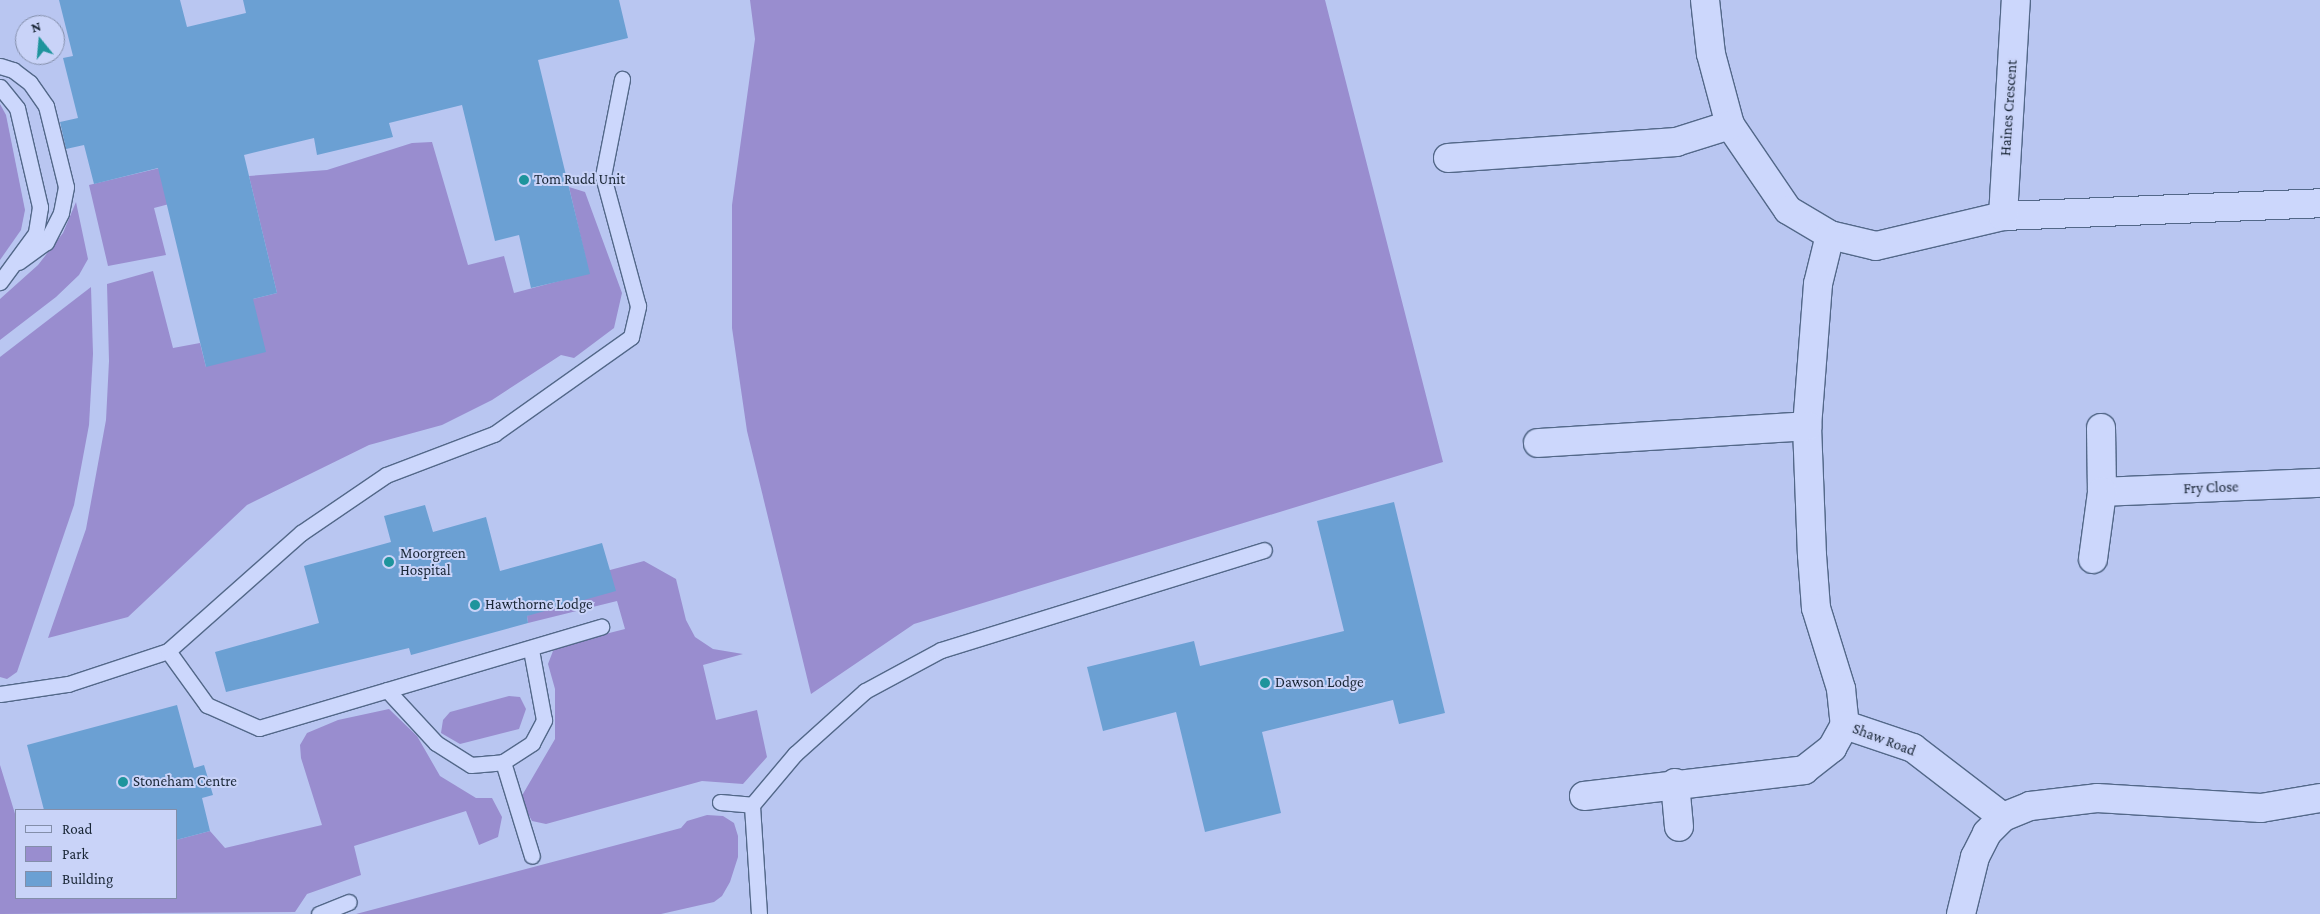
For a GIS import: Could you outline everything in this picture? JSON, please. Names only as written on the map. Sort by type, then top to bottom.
[{"type":"street","points":[[1706,0],[1711,54],[1730,125],[1788,210],[1830,236],[1876,246],[2003,216],[2287,201],[2320,203]]},
{"type":"street","name":"Haines Crescent","points":[[2003,216],[2016,0]]},
{"type":"street","points":[[1448,158],[1676,142],[1730,125]]},
{"type":"street","points":[[1830,236],[1818,284],[1808,426],[1816,608],[1841,689],[1845,725]]},
{"type":"street","points":[[1538,443],[1808,426]]},
{"type":"street","points":[[2093,559],[2102,492],[2101,428]]},
{"type":"street","name":"Fry Close","points":[[2102,492],[2320,484]]},
{"type":"street","name":"Shaw Road","points":[[1584,796],[1675,783],[1758,778],[1804,770],[1832,748],[1845,725],[1913,748],[2003,817]]},
{"type":"street","points":[[1675,783],[1679,827]]},
{"type":"street","points":[[1962,914],[1975,857],[1987,833],[2003,817],[2060,800],[2097,798],[2260,808],[2320,798]]},
{"type":"lane","points":[[0,66],[13,70],[30,83],[46,106],[66,187],[61,213],[46,242],[18,262]]},
{"type":"lane","points":[[0,694],[68,684],[168,651],[301,533],[386,475],[494,434],[631,338],[638,306],[603,176],[622,79]]},
{"type":"lane","points":[[0,88],[17,108],[40,207],[36,233],[18,262],[0,282]]},
{"type":"lane","points":[[759,914],[752,805],[795,754],[866,691],[941,650],[1264,550]]},
{"type":"lane","points":[[168,651],[207,705],[259,728],[531,650],[601,627]]},
{"type":"lane","points":[[387,690],[436,744],[471,765],[503,762],[532,743],[544,720],[531,650]]},
{"type":"lane","points":[[503,762],[532,856]]},
{"type":"lane","points":[[720,802],[752,805]]},
{"type":"lane","points":[[319,914],[349,902]]},
{"type":"green space","points":[[750,0],[1325,0],[1443,462],[914,624],[811,694],[747,431],[732,328],[732,205],[755,39]]},
{"type":"green space","points":[[0,104],[6,115],[25,210],[21,230],[0,260]]},
{"type":"green space","points":[[432,142],[468,265],[504,256],[514,293],[589,273],[569,187],[585,192],[622,293],[614,328],[574,358],[561,355],[492,400],[442,425],[369,445],[247,505],[128,617],[48,638],[86,529],[106,420],[109,361],[107,284],[153,271],[173,348],[200,343],[206,367],[253,299],[277,293],[249,176],[327,170],[412,143]]},
{"type":"green space","points":[[164,167],[173,203],[154,208],[166,255],[108,266],[89,185]]},
{"type":"green space","points":[[76,202],[88,259],[79,275],[56,297],[0,340],[0,299],[38,265],[63,233]]},
{"type":"green space","points":[[91,287],[93,354],[89,425],[74,505],[17,672],[7,679],[0,677],[0,357]]},
{"type":"green space","points":[[644,561],[676,579],[686,620],[695,637],[713,649],[743,654],[703,665],[716,720],[757,710],[767,757],[743,784],[702,781],[546,824],[532,821],[520,799],[555,739],[555,689],[548,664],[553,651],[562,645],[625,629],[617,601],[528,623],[527,616],[610,570]]},
{"type":"green space","points":[[509,696],[520,697],[526,709],[519,729],[460,744],[441,733],[443,720],[450,712]]},
{"type":"green space","points":[[389,709],[417,736],[440,776],[476,798],[492,798],[502,817],[498,837],[479,845],[466,811],[354,846],[361,875],[307,894],[295,912],[0,914],[0,765],[15,814],[15,899],[178,899],[178,839],[210,831],[225,848],[322,825],[301,758],[300,745],[307,733],[338,720]]},
{"type":"green space","points":[[707,815],[723,816],[734,823],[738,836],[738,857],[730,882],[722,896],[714,902],[661,914],[356,914],[681,828],[687,821]]},
{"type":"building","name":"Tom Rudd Unit","points":[[59,0],[180,0],[187,27],[246,13],[243,0],[619,0],[628,38],[538,60],[590,274],[531,288],[519,235],[495,241],[462,105],[389,123],[393,137],[317,155],[314,138],[244,155],[277,293],[253,299],[266,352],[206,367],[158,168],[94,184],[84,145],[66,149],[60,122],[78,118],[65,65],[65,58],[73,56],[65,24],[65,15],[63,15]]},
{"type":"building","name":"Dawson Lodge","points":[[1394,502],[1445,713],[1399,724],[1393,700],[1262,732],[1281,813],[1205,832],[1176,712],[1103,731],[1087,667],[1194,641],[1200,666],[1344,631],[1317,521]]},
{"type":"building","name":"Hawthorne Lodge","points":[[425,505],[433,532],[486,517],[500,571],[602,543],[616,591],[527,616],[528,623],[411,655],[409,648],[226,692],[215,652],[319,623],[304,566],[391,542],[384,516]]},
{"type":"building","name":"Stoneham Centre","points":[[177,705],[194,768],[204,765],[213,795],[202,798],[210,831],[178,839],[178,809],[44,809],[27,745]]},
{"type":"place","name":"Tom Rudd Unit","points":[[524,180]]},
{"type":"place","name":"Moorgreen Hospital","points":[[389,562]]},
{"type":"place","name":"Hawthorne Lodge","points":[[475,605]]},
{"type":"place","name":"Dawson Lodge","points":[[1265,683]]},
{"type":"place","name":"Stoneham Centre","points":[[123,782]]}]
